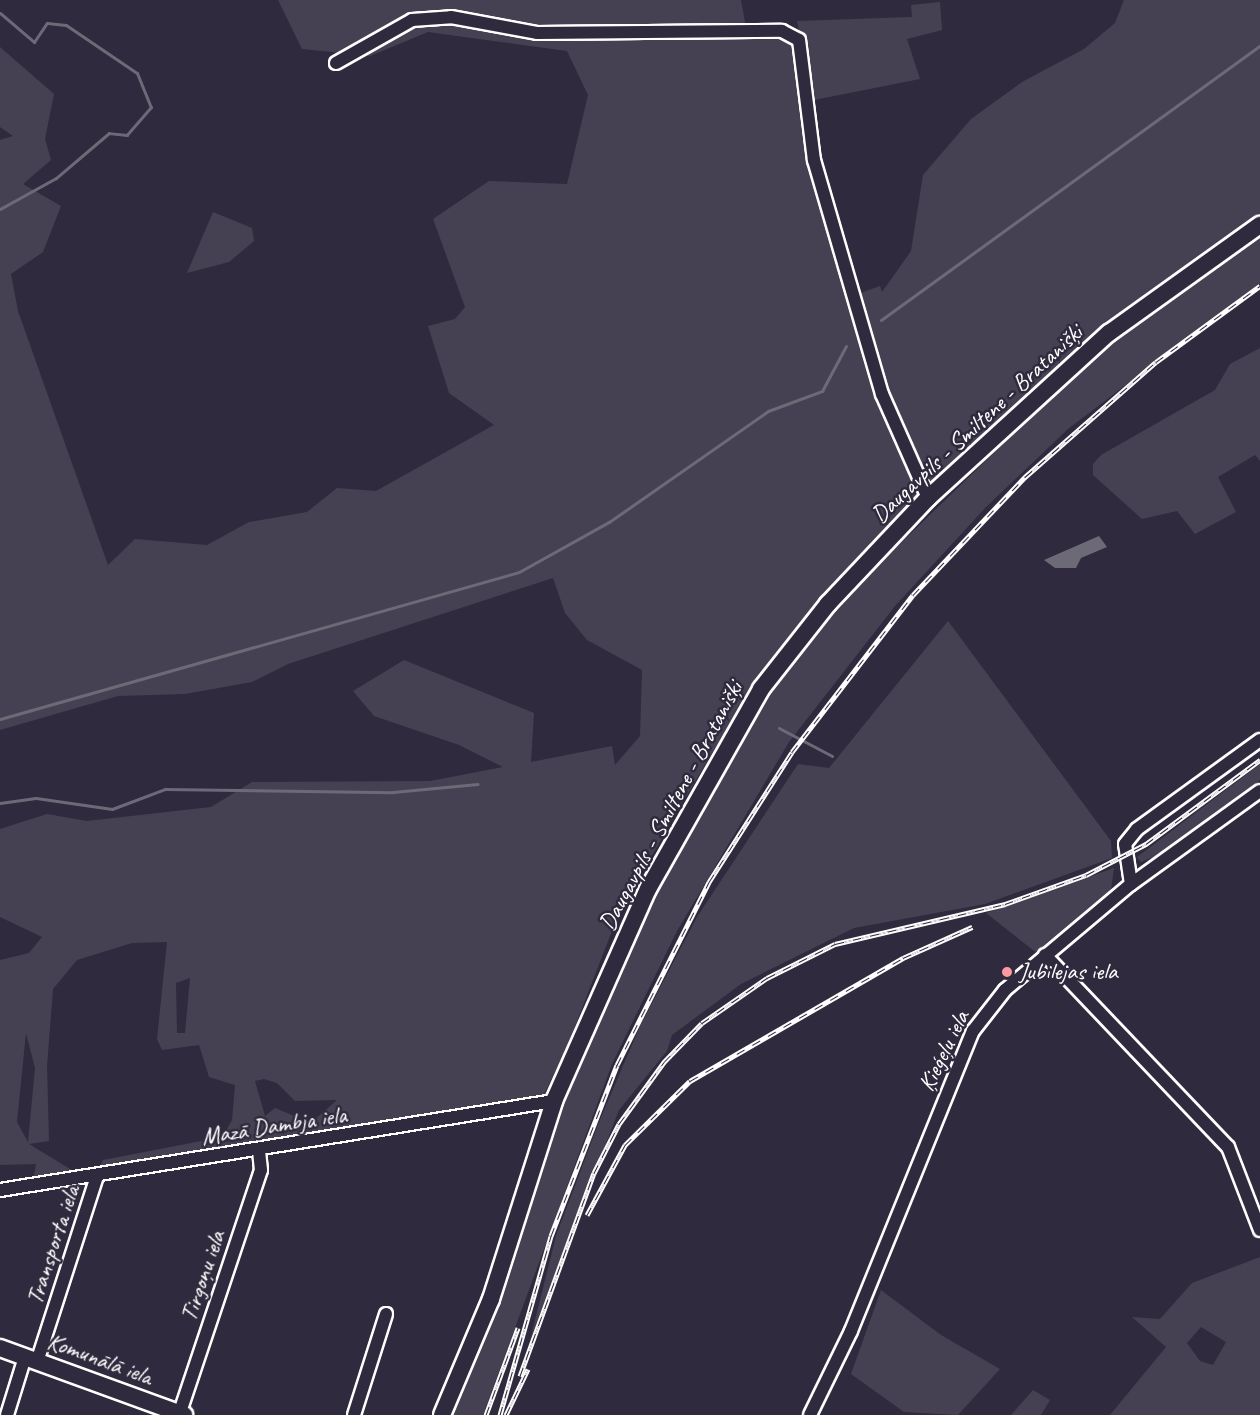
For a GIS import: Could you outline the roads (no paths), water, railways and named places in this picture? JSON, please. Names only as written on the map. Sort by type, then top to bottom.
[{"type":"main road","name":"Daugavpils - Smiltene - Bratanišķi","points":[[442,1415],[491,1299],[554,1101],[648,889],[752,704],[828,604],[928,498],[1109,333],[1260,225]]},
{"type":"main road","name":"Komunālā iela","points":[[0,1348],[181,1414]]},
{"type":"street","points":[[336,63],[412,20],[452,17],[537,33],[772,31],[799,40],[814,160],[882,394],[928,498]]},
{"type":"street","points":[[1131,884],[1125,844],[1137,829],[1260,740]]},
{"type":"street","name":"Ķieģeļu iela","points":[[810,1415],[851,1331],[962,1053],[1005,990],[1131,884],[1260,792]]},
{"type":"street","points":[[1045,955],[1228,1147],[1260,1230]]},
{"type":"street","name":"Mazā Dambja iela","points":[[0,1190],[554,1101]]},
{"type":"street","name":"Tirgoņu iela","points":[[181,1414],[261,1170],[259,1150]]},
{"type":"street","name":"Transporta iela","points":[[7,1415],[31,1359],[97,1176]]},
{"type":"street","points":[[354,1415],[386,1314]]},
{"type":"waterway","points":[[0,13],[34,42],[47,23],[66,25],[137,73],[151,107],[127,135],[109,133],[56,178],[0,209]]},
{"type":"waterway","points":[[881,320],[1260,46]]},
{"type":"waterway","points":[[0,719],[519,572],[609,522],[768,411],[822,391],[846,346]]},
{"type":"waterway","points":[[779,728],[832,756]]},
{"type":"waterway","points":[[0,803],[36,798],[112,809],[165,789],[393,792],[478,784]]},
{"type":"railway","points":[[500,1415],[551,1236],[617,1065],[709,882],[792,752],[913,595],[1025,477],[1156,362],[1260,286]]},
{"type":"railway","points":[[520,1376],[594,1173],[619,1124],[664,1062],[702,1023],[767,978],[835,944],[1005,904],[1086,875],[1146,844],[1260,760]]},
{"type":"railway","points":[[587,1215],[625,1145],[690,1081],[903,958],[972,927]]},
{"type":"railway","points":[[486,1415],[518,1328]]},
{"type":"railway","points":[[506,1415],[528,1369]]},
{"type":"place","name":"Jubilejas iela","points":[[1007,972]]}]
